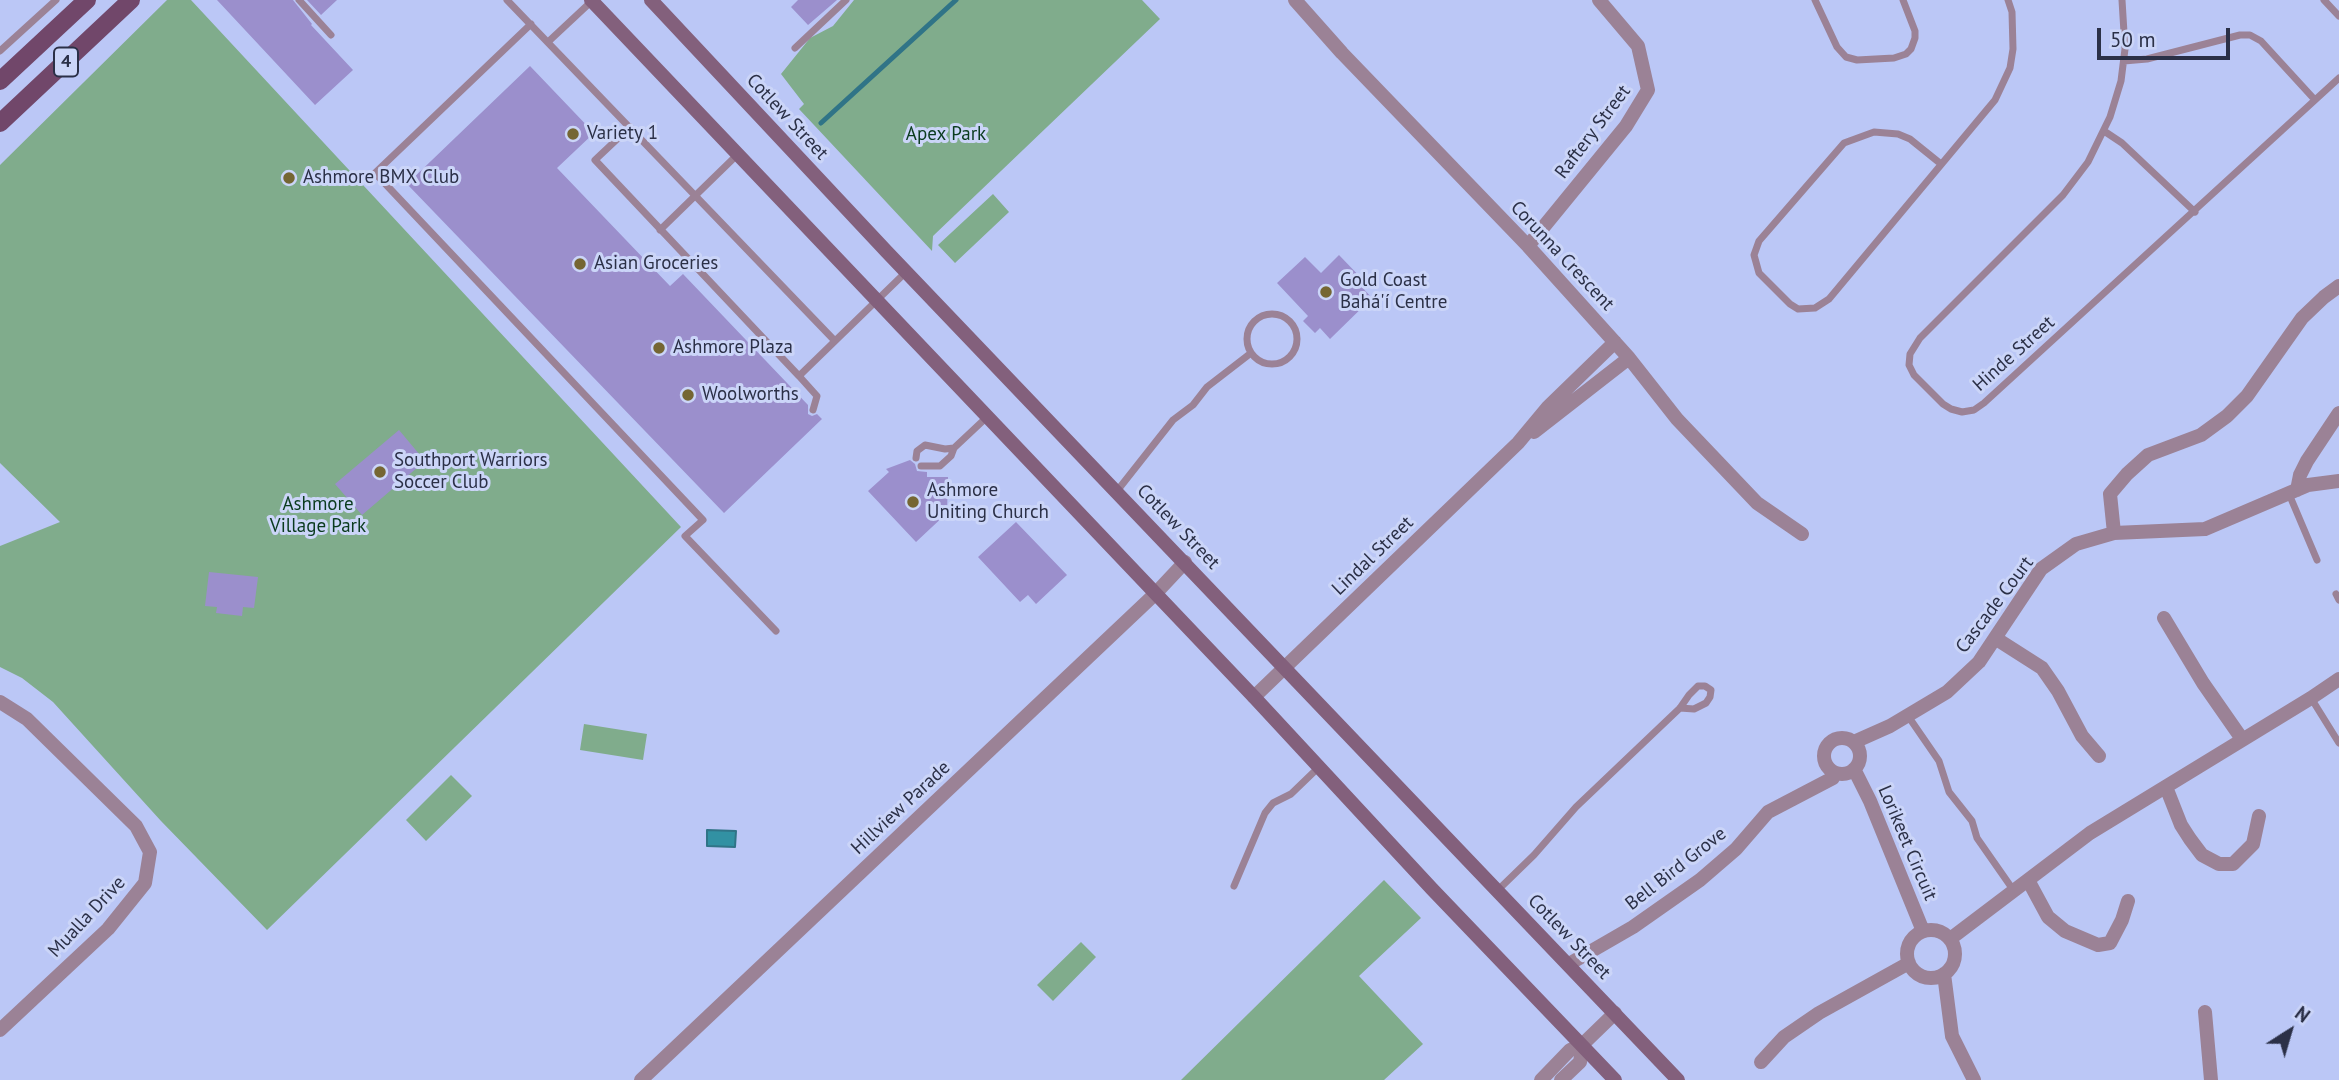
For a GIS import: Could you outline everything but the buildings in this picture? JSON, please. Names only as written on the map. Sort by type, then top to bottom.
[{"type":"main road","name":"4","points":[[0,80],[87,0]]},
{"type":"main road","name":"4","points":[[0,123],[131,0]]},
{"type":"main road","points":[[592,0],[1615,1080]]},
{"type":"main road","name":"Cotlew Street","points":[[651,0],[906,272],[1678,1080]]},
{"type":"street","name":"Corunna Crescent","points":[[1296,0],[1342,53],[1528,246],[1629,358],[1677,419],[1757,503],[1802,534]]},
{"type":"street","name":"Raftery Street","points":[[1528,246],[1626,126],[1648,90],[1638,46],[1599,0]]},
{"type":"street","points":[[2114,533],[2110,494],[2127,474],[2148,455],[2200,435],[2227,416],[2247,396],[2302,318],[2339,286]]},
{"type":"street","name":"Lindal Street","points":[[1254,697],[1518,443],[1548,407],[1615,342]]},
{"type":"street","name":"Lindal Street","points":[[1518,443],[1629,358]]},
{"type":"street","points":[[2293,492],[2307,461],[2339,412]]},
{"type":"street","name":"Cascade Court","points":[[1854,742],[1947,692],[1979,662],[2041,569],[2076,544],[2114,533],[2205,529],[2308,485],[2339,481]]},
{"type":"street","name":"Hillview Parade","points":[[641,1080],[1155,594],[1185,562]]},
{"type":"street","points":[[2164,618],[2203,683],[2242,739]]},
{"type":"street","points":[[1995,638],[2042,668],[2058,691],[2082,736],[2099,756]]},
{"type":"street","points":[[1950,939],[2090,833],[2339,679]]},
{"type":"street","name":"Mualla Drive","points":[[0,702],[27,719],[136,826],[150,852],[145,883],[108,929],[0,1030]]},
{"type":"street","points":[[1837,739],[1854,742],[1860,754],[1858,763],[1854,769],[1844,774],[1835,773],[1826,765],[1824,759],[1827,746],[1837,739]]},
{"type":"street","name":"Lorikeet Circuit","points":[[1854,769],[1870,801],[1923,931]]},
{"type":"street","name":"Bell Bird Grove","points":[[1569,964],[1633,927],[1700,880],[1736,849],[1768,812],[1833,778],[1835,773]]},
{"type":"street","points":[[2166,787],[2181,825],[2190,839],[2202,855],[2219,864],[2233,864],[2253,844],[2259,816]]},
{"type":"street","points":[[2028,880],[2048,917],[2065,931],[2098,944],[2110,943],[2128,901]]},
{"type":"street","points":[[1923,931],[1939,932],[1950,939],[1955,957],[1944,974],[1936,977],[1920,975],[1909,963],[1908,945],[1923,931]]},
{"type":"street","points":[[1761,1062],[1784,1037],[1819,1013],[1909,963]]},
{"type":"street","points":[[1944,974],[1952,1036],[1974,1080]]},
{"type":"street","points":[[2205,1012],[2211,1080]]},
{"type":"street","points":[[1541,1080],[1570,1050],[1583,1044],[1615,1013]]},
{"type":"street","points":[[1561,1080],[1580,1062],[1583,1044]]},
{"type":"lane","points":[[0,51],[56,0]]},
{"type":"lane","points":[[299,0],[331,35]]},
{"type":"lane","points":[[507,0],[835,341]]},
{"type":"lane","points":[[548,42],[592,0]]},
{"type":"lane","points":[[794,48],[846,0]]},
{"type":"lane","points":[[1815,0],[1837,47],[1846,57],[1857,60],[1900,57],[1911,49],[1915,31],[1903,0]]},
{"type":"lane","points":[[1941,164],[1920,146],[1898,134],[1874,132],[1844,142],[1759,242],[1754,255],[1759,273],[1798,309],[1807,310],[1822,305],[1987,111],[2005,81],[2013,49],[2012,12],[2008,0]]},
{"type":"lane","name":"Hinde Street","points":[[2122,0],[2124,61],[2116,98],[2104,131],[2088,162],[2063,195],[1913,348],[1909,360],[1910,370],[1943,404],[1962,412],[1973,410],[1984,403],[2339,78]]},
{"type":"lane","points":[[2324,0],[2339,16]]},
{"type":"lane","points":[[531,24],[375,173],[703,520],[685,536],[776,631]]},
{"type":"lane","points":[[2124,61],[2147,59],[2240,34],[2250,35],[2261,41],[2315,100]]},
{"type":"lane","points":[[630,127],[595,160],[817,396],[813,410]]},
{"type":"lane","points":[[2104,131],[2122,143],[2194,212]]},
{"type":"lane","points":[[660,230],[737,155]]},
{"type":"lane","points":[[799,376],[906,272]]},
{"type":"lane","points":[[1264,314],[1277,314],[1292,324],[1297,341],[1293,353],[1287,359],[1273,364],[1264,363],[1251,354],[1246,338],[1248,329],[1256,318],[1264,314]]},
{"type":"lane","points":[[1117,491],[1173,420],[1193,405],[1208,387],[1251,354]]},
{"type":"lane","points":[[921,466],[940,466],[951,456],[954,448],[987,417]]},
{"type":"lane","points":[[916,458],[917,451],[925,445],[954,448]]},
{"type":"lane","points":[[2293,492],[2317,560]]},
{"type":"lane","points":[[2311,698],[2339,743]]},
{"type":"lane","points":[[1498,890],[1534,855],[1576,807],[1680,708]]},
{"type":"lane","points":[[1908,715],[1939,761],[1949,792],[1972,821],[1977,838],[2014,891]]},
{"type":"lane","points":[[1234,886],[1265,813],[1273,803],[1292,794],[1319,767]]},
{"type":"green space","name":"Ashmore Village Park","points":[[167,0],[191,0],[681,527],[267,930],[161,821],[53,702],[22,678],[0,667],[0,546],[60,522],[0,463],[0,165]]},
{"type":"green space","name":"Apex Park","points":[[854,0],[1142,0],[1160,19],[933,236],[932,251],[799,109],[804,104],[781,74],[810,38],[833,26]]},
{"type":"green space","points":[[993,194],[1009,212],[955,263],[938,245]]},
{"type":"green space","points":[[584,724],[647,734],[643,760],[580,750]]},
{"type":"green space","points":[[451,775],[472,796],[426,841],[406,820]]},
{"type":"green space","points":[[1384,880],[1421,918],[1359,976],[1423,1044],[1384,1080],[1181,1080]]},
{"type":"green space","points":[[1081,942],[1096,957],[1053,1001],[1037,985]]},
{"type":"shaded area","points":[[707,830],[736,831],[735,847],[707,846]]},
{"type":"waterway","points":[[821,123],[956,0]]},
{"type":"place","name":"Variety 1","points":[[573,134]]},
{"type":"place","name":"Ashmore BMX Club","points":[[289,178]]},
{"type":"place","name":"Asian Groceries","points":[[580,264]]},
{"type":"place","name":"Gold Coast Bahá'í Centre","points":[[1326,292]]},
{"type":"place","name":"Ashmore Plaza","points":[[659,348]]},
{"type":"place","name":"Woolworths","points":[[688,395]]},
{"type":"place","name":"Southport Warriors Soccer Club","points":[[380,472]]},
{"type":"place","name":"Ashmore Uniting Church","points":[[913,502]]}]
